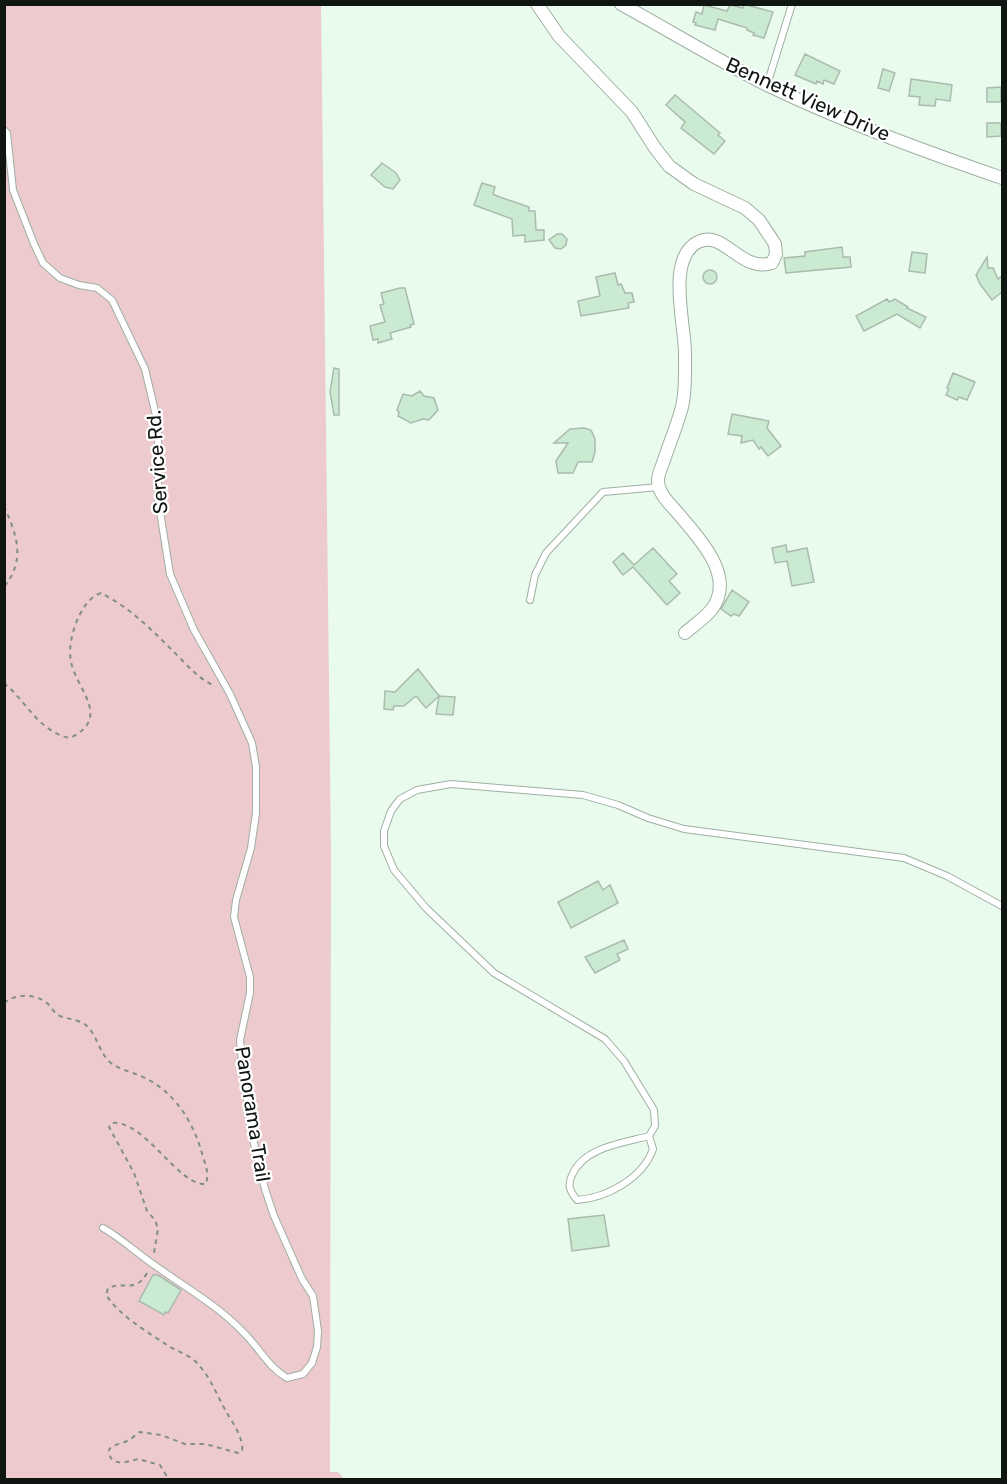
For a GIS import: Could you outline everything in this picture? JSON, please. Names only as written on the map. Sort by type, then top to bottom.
[{"type":"street","points":[[537,4],[559,36],[632,112],[669,166],[694,184],[745,208],[759,220],[775,244],[776,254],[772,263],[763,266],[755,265],[718,241],[699,241],[686,251],[681,265],[680,283],[685,351],[683,405],[657,479],[661,494],[700,540],[714,563],[719,577],[720,591],[712,609],[685,633]]},
{"type":"street","name":"Bennett View Drive","points":[[621,4],[767,85],[932,154],[1002,178]]},
{"type":"lane","points":[[767,85],[792,4]]},
{"type":"lane","name":"Service Rd.","points":[[4,130],[7,134],[13,190],[44,263],[60,278],[79,285],[98,288],[112,300],[145,369],[158,424],[158,499],[170,574],[194,630],[230,694]]},
{"type":"lane","points":[[530,600],[535,575],[546,553],[603,492],[660,487]]},
{"type":"lane","name":"Panorama Trail","points":[[103,1228],[190,1288],[242,1331],[276,1371],[286,1378],[303,1374],[312,1363],[317,1347],[318,1331],[313,1296],[298,1270],[268,1198],[252,1135],[243,1073],[240,1041],[250,993],[250,976],[234,917],[236,900],[251,848],[256,813],[256,767],[252,743],[230,694]]},
{"type":"lane","points":[[649,1136],[653,1149],[642,1170],[614,1188],[586,1199],[577,1200],[571,1192],[569,1182],[573,1171],[587,1158],[612,1146],[649,1136],[655,1126],[654,1110],[624,1061],[605,1040],[494,974],[426,908],[394,870],[384,846],[384,831],[391,811],[400,799],[417,790],[451,784],[583,795],[684,829],[904,858],[947,876],[1002,906]]},
{"type":"path","points":[[4,506],[14,528],[18,552],[15,574],[4,587]]},
{"type":"path","points":[[4,683],[52,732],[70,738],[85,728],[90,713],[89,704],[87,695],[72,666],[72,639],[77,621],[85,606],[91,598],[101,593],[141,620],[200,678],[230,694]]},
{"type":"path","points":[[4,1003],[18,997],[40,998],[58,1015],[80,1021],[88,1028],[104,1056],[112,1064],[150,1080],[182,1109],[190,1121],[205,1162],[206,1184],[192,1182],[134,1130],[117,1122],[112,1123],[109,1127],[134,1173],[147,1211],[158,1229],[158,1238],[151,1263],[141,1282],[134,1286],[108,1288],[106,1295],[125,1315],[168,1346],[195,1361],[205,1373],[243,1445],[242,1451],[238,1453],[205,1444],[185,1444],[161,1435],[140,1432],[109,1450],[113,1461],[122,1463],[138,1459],[160,1465],[169,1479]]},
{"type":"shaded area","points":[[5,5],[321,5],[331,854],[330,1472],[338,1472],[344,1479],[5,1480]]},
{"type":"building","points":[[743,4],[773,12],[764,38],[753,35],[754,33],[747,28],[718,19],[715,30],[695,25],[696,23],[693,22],[696,12],[702,14],[704,5],[727,11],[730,5],[743,8]]},
{"type":"building","points":[[805,54],[840,71],[834,84],[824,80],[823,84],[817,81],[816,84],[795,75]]},
{"type":"building","points":[[883,69],[895,73],[889,91],[878,88]]},
{"type":"building","points":[[911,79],[952,85],[950,101],[936,99],[935,106],[919,105],[920,97],[909,96]]},
{"type":"building","points":[[1001,87],[1001,102],[987,102],[987,88]]},
{"type":"building","points":[[675,95],[720,133],[718,135],[725,141],[714,154],[681,128],[685,122],[666,105]]},
{"type":"building","points":[[987,123],[1001,123],[1001,136],[987,137]]},
{"type":"building","points":[[382,163],[396,173],[400,180],[393,189],[385,187],[371,175]]},
{"type":"building","points":[[482,183],[495,187],[493,194],[529,207],[529,211],[535,211],[536,230],[544,230],[544,240],[525,242],[525,235],[513,236],[512,219],[474,205]]},
{"type":"building","points":[[557,234],[562,234],[567,239],[566,245],[561,249],[555,248],[549,240]]},
{"type":"building","points":[[842,247],[843,257],[850,257],[851,267],[786,273],[784,258],[805,256],[805,252]]},
{"type":"building","points":[[912,252],[927,254],[925,273],[909,271]]},
{"type":"building","points":[[987,257],[988,268],[993,268],[998,279],[1002,276],[1002,292],[992,300],[976,275]]},
{"type":"building","points":[[710,270],[715,272],[717,277],[715,282],[710,284],[705,282],[703,277],[705,272]]},
{"type":"building","points":[[615,273],[618,285],[621,284],[625,293],[632,293],[634,302],[628,303],[629,308],[581,316],[578,301],[600,296],[596,277]]},
{"type":"building","points":[[405,288],[414,324],[390,333],[392,339],[378,343],[378,339],[373,340],[370,326],[385,322],[380,305],[384,304],[381,293]]},
{"type":"building","points":[[887,299],[889,302],[895,299],[926,317],[920,328],[897,314],[864,331],[856,316]]},
{"type":"building","points":[[334,368],[339,369],[339,415],[334,415],[330,392]]},
{"type":"building","points":[[953,373],[975,382],[967,400],[959,397],[957,400],[946,395]]},
{"type":"building","points":[[420,391],[424,396],[434,398],[438,410],[429,420],[423,419],[411,423],[398,416],[397,410],[403,394],[412,396]]},
{"type":"building","points":[[732,414],[769,421],[767,428],[781,446],[768,456],[753,440],[741,443],[742,436],[728,434]]},
{"type":"building","points":[[570,429],[591,430],[595,439],[592,462],[578,462],[573,473],[558,473],[556,461],[568,443],[554,443]]},
{"type":"building","points":[[786,545],[787,552],[807,548],[814,582],[792,586],[787,561],[775,563],[772,548]]},
{"type":"building","points":[[653,548],[677,574],[669,581],[680,593],[667,605],[633,567],[623,575],[613,562],[623,553],[634,565]]},
{"type":"building","points":[[732,590],[749,602],[739,616],[734,614],[731,616],[721,609]]},
{"type":"building","points":[[418,669],[439,696],[426,708],[416,696],[404,706],[394,706],[393,710],[384,709],[385,691],[395,692]]},
{"type":"building","points":[[439,696],[455,697],[453,715],[436,714]]},
{"type":"building","points":[[598,881],[603,890],[610,885],[618,903],[571,928],[558,902]]},
{"type":"building","points":[[624,940],[628,949],[617,954],[620,960],[595,973],[585,957]]},
{"type":"building","points":[[604,1215],[609,1246],[572,1251],[568,1219]]},
{"type":"building","points":[[153,1275],[158,1275],[181,1290],[168,1313],[165,1312],[164,1315],[139,1301]]}]
